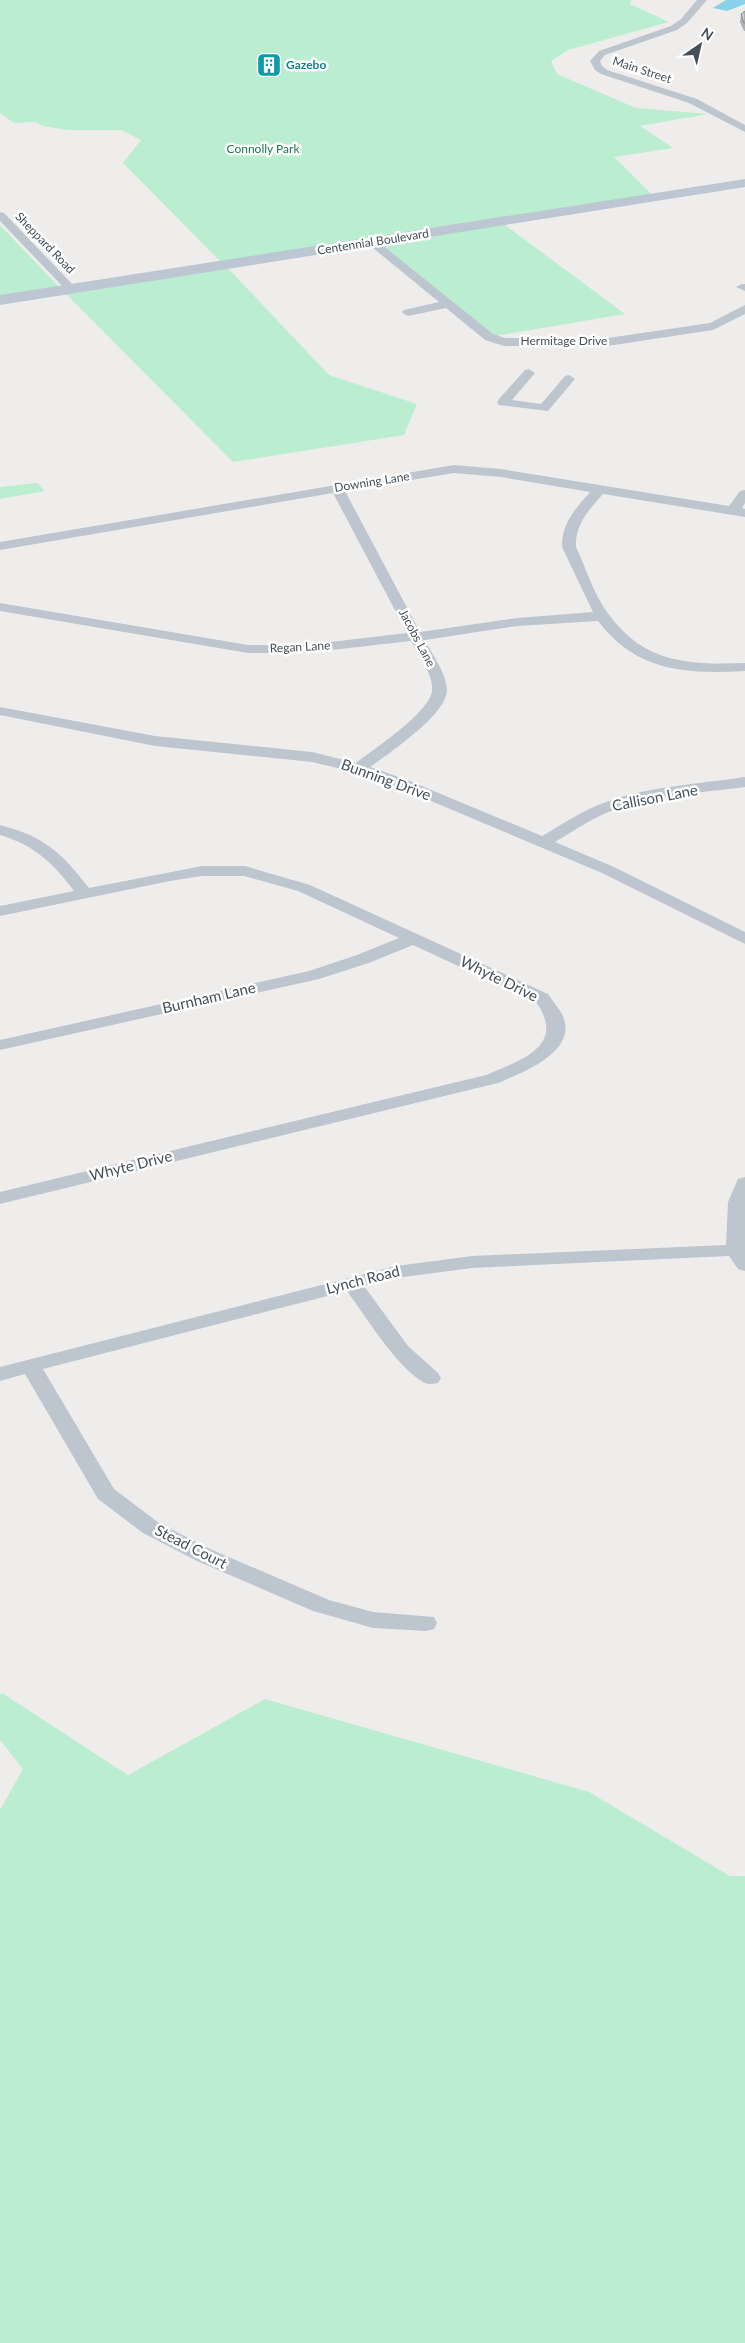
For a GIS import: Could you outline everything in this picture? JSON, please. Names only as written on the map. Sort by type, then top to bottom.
[{"type":"main road","name":"Centennial Boulevard","points":[[0,300],[745,183]]},
{"type":"street","name":"Main Street","points":[[702,0],[684,21],[674,28],[602,53],[595,61],[595,64],[598,68],[611,75],[693,101],[745,129]]},
{"type":"street","name":"Sheppard Road","points":[[0,215],[71,289]]},
{"type":"street","name":"Hermitage Drive","points":[[367,243],[384,262],[402,267],[489,337],[504,342],[601,343],[713,326],[730,319],[745,309]]},
{"type":"street","points":[[408,312],[448,304]]},
{"type":"street","points":[[529,373],[503,402],[544,408],[569,379]]},
{"type":"street","name":"Downing Lane","points":[[0,546],[454,469],[501,473],[739,512]]},
{"type":"street","name":"Jacobs Lane","points":[[337,488],[437,678],[439,694],[420,720],[359,768]]},
{"type":"street","points":[[600,489],[570,528],[568,538],[569,547],[603,616],[634,650],[650,658],[695,668],[745,667]]},
{"type":"street","points":[[739,512],[745,494]]},
{"type":"street","name":"Regan Lane","points":[[0,607],[248,649],[305,648],[416,637],[517,622],[603,616]]},
{"type":"street","name":"Bunning Drive","points":[[0,711],[155,741],[312,757],[359,768],[608,870],[745,939]]},
{"type":"street","name":"Callison Lane","points":[[543,842],[597,811],[614,804],[637,798],[745,782]]},
{"type":"street","points":[[0,830],[22,835],[42,845],[56,857],[84,893]]},
{"type":"street","name":"Whyte Drive","points":[[0,911],[202,871],[245,871],[304,888],[542,998],[554,1016],[556,1028],[554,1040],[544,1054],[534,1061],[492,1079],[0,1198]]},
{"type":"street","name":"Burnham Lane","points":[[0,1045],[313,975],[363,959],[414,938]]},
{"type":"street","points":[[740,1258],[737,1202],[745,1183]]},
{"type":"street","name":"Lynch Road","points":[[0,1374],[396,1272],[472,1262],[740,1258]]},
{"type":"street","points":[[352,1283],[401,1351],[431,1378]]},
{"type":"street","name":"Stead Court","points":[[31,1366],[106,1494],[121,1508],[189,1549],[273,1586],[340,1611],[373,1620],[403,1624],[426,1623]]},
{"type":"green space","name":"Connolly Park","points":[[0,0],[632,0],[630,4],[669,22],[568,50],[551,61],[557,74],[636,108],[708,114],[640,126],[673,148],[614,157],[655,198],[501,222],[625,314],[489,337],[372,242],[225,265],[329,375],[417,404],[404,435],[233,462],[62,290],[224,265],[123,163],[141,140],[121,130],[67,130],[43,126],[36,122],[14,123],[0,113]]},
{"type":"green space","points":[[0,225],[62,290],[0,300]]},
{"type":"green space","points":[[37,483],[45,491],[0,499],[0,487]]},
{"type":"green space","points":[[2,1693],[128,1775],[265,1699],[589,1792],[730,1876],[745,1876],[745,2343],[0,2343],[0,1810],[23,1769],[0,1740],[0,1694]]},
{"type":"water","points":[[726,0],[745,0],[745,4],[727,11],[713,8]]},
{"type":"building","points":[[745,11],[745,23],[744,23],[741,14]]},
{"type":"place","name":"Gazebo","points":[[269,65]]}]
